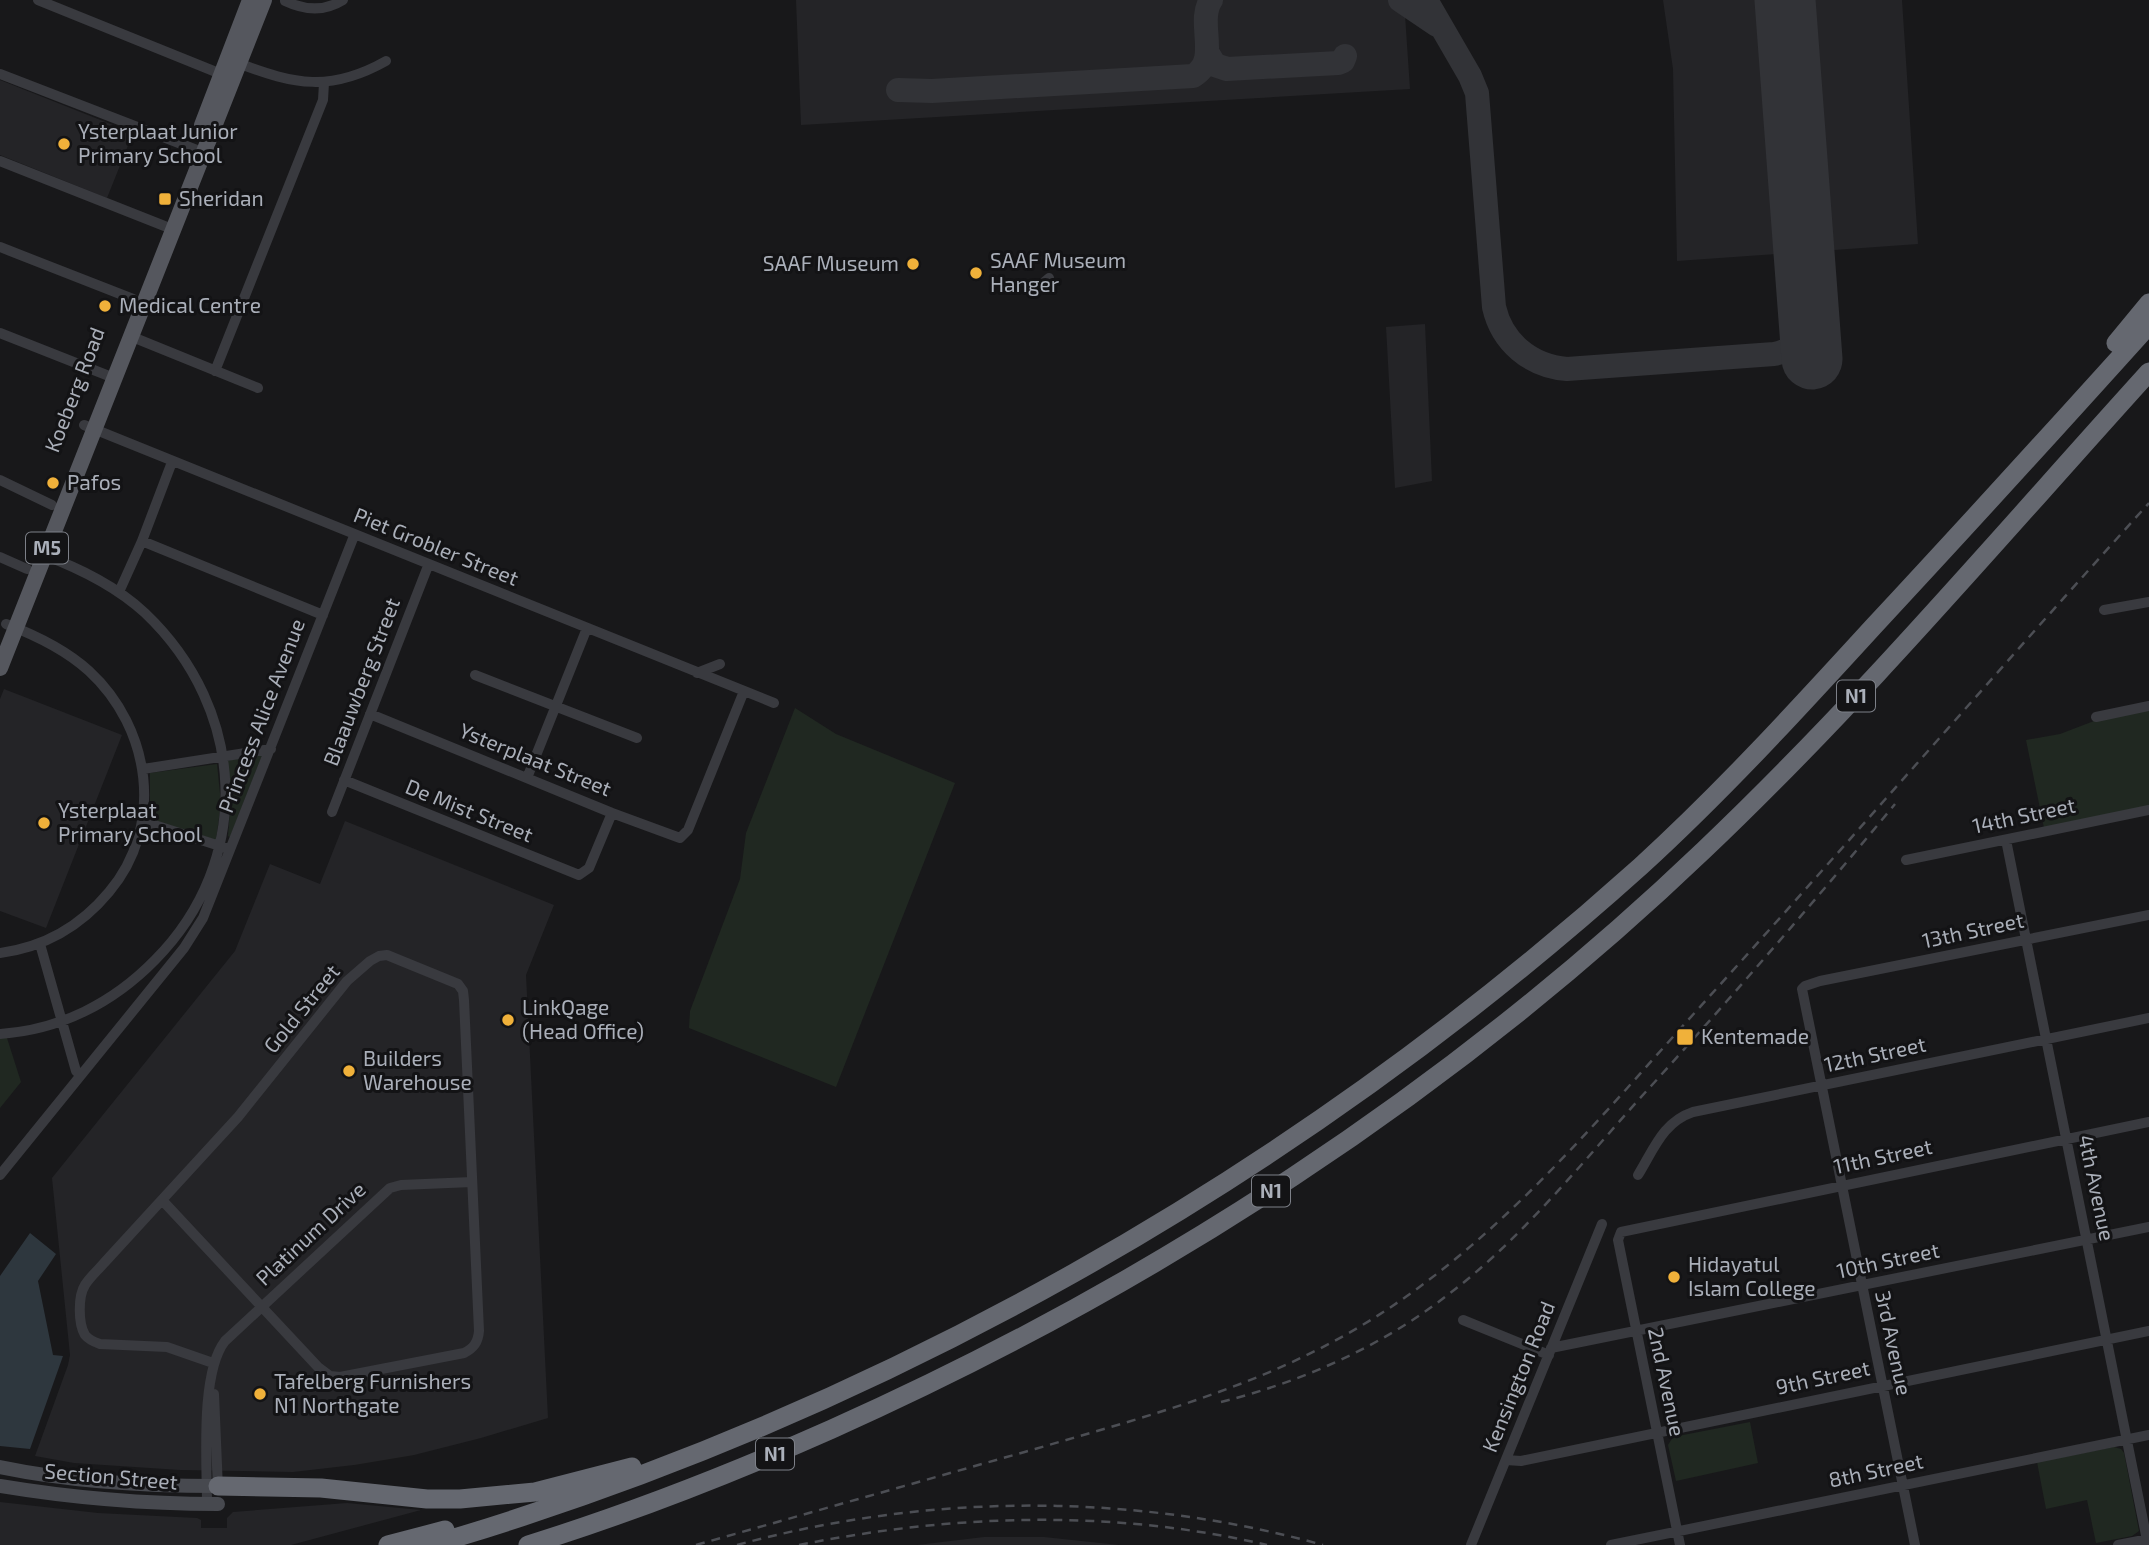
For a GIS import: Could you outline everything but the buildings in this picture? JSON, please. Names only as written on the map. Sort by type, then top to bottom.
[{"type":"highway","points":[[1996,494],[2149,303]]},
{"type":"highway","name":"N1","points":[[432,1545],[595,1493],[853,1385],[980,1324],[1090,1264],[1198,1200],[1373,1083],[1526,965],[1651,856],[1747,764],[2149,325]]},
{"type":"highway","name":"N1","points":[[527,1545],[659,1500],[771,1456],[986,1357],[1141,1272],[1268,1194],[1402,1101],[1538,996],[1703,851],[1857,695],[2149,372]]},
{"type":"highway","points":[[213,1495],[321,1488],[427,1499],[485,1497],[535,1492],[708,1447]]},
{"type":"highway","points":[[388,1545],[530,1504],[595,1493]]},
{"type":"main road","name":"Koeberg Road","points":[[109,376],[130,336],[167,227],[197,150],[221,74],[250,0]]},
{"type":"main road","name":"Koeberg Road","points":[[197,150],[264,0]]},
{"type":"main road","name":"Koeberg Road","points":[[7,631],[44,555],[134,299],[167,227]]},
{"type":"main road","name":"Koeberg Road","points":[[0,668],[7,631],[27,569],[52,505],[89,427]]},
{"type":"street","points":[[38,0],[221,74]]},
{"type":"street","points":[[285,1],[312,9],[326,8],[343,0]]},
{"type":"street","points":[[238,63],[291,81],[324,83],[357,76],[386,61]]},
{"type":"street","points":[[0,74],[197,150]]},
{"type":"street","points":[[215,371],[323,100],[324,83]]},
{"type":"street","points":[[0,161],[167,227]]},
{"type":"street","points":[[0,247],[134,299]]},
{"type":"street","points":[[0,333],[109,376]]},
{"type":"street","points":[[130,336],[258,388]]},
{"type":"street","name":"Piet Grobler Street","points":[[89,427],[428,566],[774,703]]},
{"type":"street","points":[[119,592],[172,462]]},
{"type":"street","points":[[0,480],[52,505]]},
{"type":"street","name":"Princess Alice Avenue","points":[[0,1175],[161,976],[203,918],[226,848],[271,749],[354,536]]},
{"type":"street","points":[[142,541],[323,615]]},
{"type":"street","points":[[0,1034],[62,1021],[104,1002],[133,982],[176,937],[191,915],[226,848],[227,800],[223,755],[212,715],[187,664],[154,622],[119,592],[88,573],[44,555]]},
{"type":"street","points":[[0,557],[27,569]]},
{"type":"street","name":"Blaauwberg Street","points":[[332,812],[428,566]]},
{"type":"street","points":[[2104,610],[2149,601]]},
{"type":"street","points":[[527,778],[587,628]]},
{"type":"street","points":[[0,953],[40,944],[66,931],[83,918],[114,886],[132,856],[142,821],[143,769],[130,727],[120,708],[100,682],[60,650],[7,631]]},
{"type":"street","points":[[697,673],[720,664]]},
{"type":"street","points":[[475,675],[637,738]]},
{"type":"street","name":"Ysterplaat Street","points":[[370,714],[674,837],[685,835],[744,691]]},
{"type":"street","points":[[2096,717],[2149,706]]},
{"type":"street","points":[[143,769],[271,749]]},
{"type":"street","name":"De Mist Street","points":[[344,780],[579,875],[589,868],[612,813]]},
{"type":"street","name":"14th Street","points":[[1906,860],[2149,810]]},
{"type":"street","points":[[142,821],[226,848]]},
{"type":"street","name":"4th Avenue","points":[[2006,840],[2148,1541]]},
{"type":"street","name":"13th Street","points":[[1805,986],[2149,915]]},
{"type":"street","points":[[40,944],[76,1071],[81,1075]]},
{"type":"street","name":"Gold Street","points":[[213,1368],[167,1347],[100,1344],[84,1334],[81,1322],[81,1295],[84,1286],[247,1107],[347,981],[370,961],[387,955],[458,984],[463,991],[478,1339],[471,1349],[464,1353],[340,1377],[330,1376],[318,1367],[261,1306]]},
{"type":"street","points":[[149,967],[161,976]]},
{"type":"street","name":"3rd Avenue","points":[[1805,986],[1803,994],[1821,1086],[1915,1545]]},
{"type":"street","name":"12th Street","points":[[1638,1175],[1668,1125],[1679,1117],[2149,1018]]},
{"type":"street","name":"11th Street","points":[[1624,1230],[2149,1122]]},
{"type":"street","name":"Platinum Drive","points":[[213,1368],[218,1350],[225,1341],[390,1188],[401,1185],[472,1182]]},
{"type":"street","points":[[162,1200],[261,1306]]},
{"type":"street","name":"Kensington Road","points":[[1471,1545],[1602,1224]]},
{"type":"street","name":"10th Street","points":[[1550,1351],[2149,1227]]},
{"type":"street","name":"2nd Avenue","points":[[1624,1230],[1619,1234],[1618,1240],[1680,1545]]},
{"type":"street","points":[[1462,1320],[1550,1351]]},
{"type":"street","name":"9th Street","points":[[1506,1460],[1521,1461],[2149,1331]]},
{"type":"street","points":[[213,1368],[217,1421],[213,1495]]},
{"type":"street","name":"8th Street","points":[[1611,1545],[2149,1435]]},
{"type":"street","name":"Section Street","points":[[0,1467],[213,1495]]},
{"type":"street","name":"Section Street","points":[[0,1486],[106,1500],[164,1504],[213,1495]]},
{"type":"street","points":[[2118,1545],[2148,1541]]},
{"type":"shaded area","points":[[796,0],[1404,0],[1410,89],[801,125]]},
{"type":"shaded area","points":[[1663,0],[1902,0],[1918,244],[1677,261],[1673,69]]},
{"type":"shaded area","name":"Ysterplaat Junior Primary School","points":[[0,80],[133,133],[107,198],[0,155]]},
{"type":"shaded area","points":[[1425,324],[1432,481],[1395,488],[1386,327]]},
{"type":"shaded area","name":"Ysterplaat Primary School","points":[[4,689],[122,735],[46,928],[0,911],[0,699]]},
{"type":"shaded area","points":[[795,708],[836,734],[955,783],[836,1087],[689,1028],[690,1011],[740,879],[746,833]]},
{"type":"shaded area","points":[[2149,710],[2149,806],[2044,828],[2026,740],[2060,734],[2094,721]]},
{"type":"shaded area","points":[[263,753],[230,837],[231,797],[227,761]]},
{"type":"shaded area","points":[[217,764],[221,803],[216,840],[150,819],[150,773]]},
{"type":"shaded area","points":[[345,821],[554,905],[526,975],[548,1418],[414,1455],[293,1472],[180,1470],[74,1463],[35,1456],[70,1355],[52,1178],[235,951],[270,864],[320,884]]},
{"type":"shaded area","points":[[0,1038],[7,1038],[21,1082],[0,1108]]},
{"type":"shaded area","points":[[30,1233],[56,1254],[38,1281],[53,1355],[63,1356],[30,1449],[0,1446],[0,1276]]},
{"type":"shaded area","points":[[1750,1422],[1758,1463],[1676,1481],[1668,1445],[1673,1437]]},
{"type":"shaded area","points":[[2114,1447],[2124,1453],[2139,1531],[2132,1536],[2096,1543],[2087,1500],[2046,1509],[2037,1462]]},
{"type":"shaded area","points":[[0,1502],[98,1513],[197,1518],[201,1520],[201,1528],[227,1528],[227,1518],[233,1512],[347,1503],[421,1510],[291,1545],[0,1545]]},
{"type":"shaded area","points":[[984,1537],[1044,1537],[1119,1545],[917,1545]]},
{"type":"taxiway","points":[[898,90],[932,91],[1193,76],[1206,61],[1206,19],[1211,0]]},
{"type":"taxiway","points":[[1400,0],[1437,25]]},
{"type":"taxiway","points":[[1426,0],[1477,93],[1494,307],[1504,331],[1520,350],[1541,363],[1567,369],[1774,354],[1789,349],[1800,339],[1809,310]]},
{"type":"taxiway","points":[[1207,52],[1215,65],[1227,69],[1338,63],[1343,61],[1345,56]]},
{"type":"runway","points":[[1785,0],[1812,359]]},
{"type":"railway","points":[[696,1545],[1195,1400],[1272,1371],[1310,1353],[1347,1334],[1398,1302],[1447,1266],[1492,1227],[1578,1142],[2149,503]]},
{"type":"railway","points":[[1221,1402],[1281,1384],[1367,1347],[1420,1315],[1474,1274],[1528,1223],[1579,1168],[1775,946],[1895,804]]},
{"type":"railway","points":[[737,1545],[809,1528],[882,1516],[956,1508],[1030,1506],[1104,1508],[1178,1515],[1323,1545]]},
{"type":"railway","points":[[799,1545],[916,1527],[1033,1520],[1151,1525],[1267,1545]]},
{"type":"place","name":"Ysterplaat Junior Primary School","points":[[64,144]]},
{"type":"place","name":"Sheridan","points":[[165,199]]},
{"type":"place","name":"SAAF Museum","points":[[913,264]]},
{"type":"place","name":"SAAF Museum Hanger","points":[[976,273]]},
{"type":"place","name":"Medical Centre","points":[[105,306]]},
{"type":"place","name":"Pafos","points":[[53,483]]},
{"type":"place","name":"Ysterplaat Primary School","points":[[44,823]]},
{"type":"place","name":"LinkQage (Head Office)","points":[[508,1020]]},
{"type":"place","name":"Kentemade","points":[[1685,1037]]},
{"type":"place","name":"Builders Warehouse","points":[[349,1071]]},
{"type":"place","name":"Hidayatul Islam College","points":[[1674,1277]]},
{"type":"place","name":"Tafelberg Furnishers N1 Northgate","points":[[260,1394]]}]
